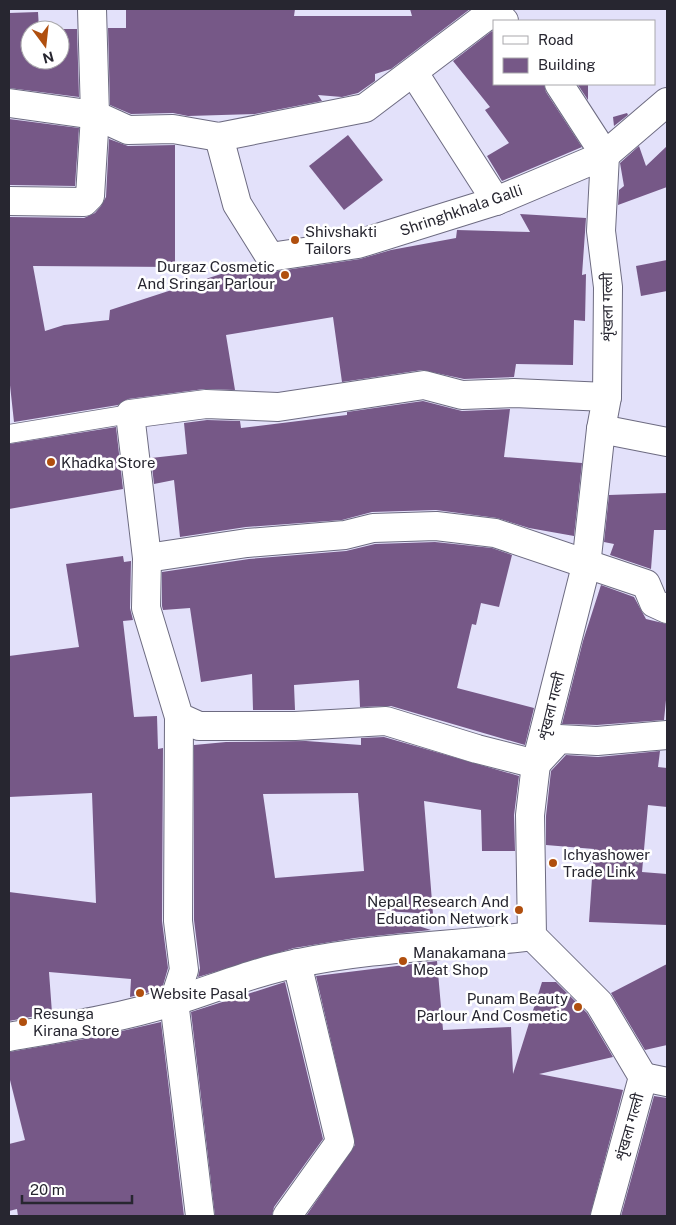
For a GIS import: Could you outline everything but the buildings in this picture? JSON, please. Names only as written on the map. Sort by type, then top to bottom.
[{"type":"street","points":[[9,201],[84,202],[90,196],[95,115],[92,9]]},
{"type":"street","points":[[9,103],[95,115],[128,130],[173,129],[218,137],[365,108],[414,73],[488,15],[498,15],[503,20]]},
{"type":"street","points":[[414,73],[496,201]]},
{"type":"street","points":[[560,85],[605,155]]},
{"type":"street","name":"Shringhkhala Galli","points":[[218,137],[237,204],[270,257],[358,244],[496,201],[605,155],[667,102]]},
{"type":"street","name":"शृंखला गल्ली","points":[[604,1216],[655,1079],[599,1003],[532,936],[530,815],[536,764],[586,566],[601,429],[607,397],[608,288],[601,231],[605,155]]},
{"type":"street","points":[[200,1216],[174,1001],[184,970],[178,922],[179,717],[146,608],[147,558],[130,414],[206,404],[278,408],[424,386],[462,396],[514,394],[607,397]]},
{"type":"street","points":[[601,429],[667,442]]},
{"type":"street","points":[[147,558],[246,543],[345,535],[373,528],[436,526],[495,534],[586,566],[646,584],[654,604],[667,609]]},
{"type":"street","points":[[179,717],[199,726],[295,726],[386,721],[477,749],[536,764],[559,739],[597,740],[667,735]]},
{"type":"street","points":[[9,1037],[103,1020],[174,1001],[297,963],[352,954],[469,944],[532,936]]},
{"type":"street","points":[[287,1216],[340,1142],[297,963]]},
{"type":"lane","points":[[9,434],[130,414]]},
{"type":"path","points":[[532,857],[642,863]]},
{"type":"place","name":"Shivshakti Tailors","points":[[295,240]]},
{"type":"place","name":"Durgaz Cosmetic And Sringar Parlour","points":[[285,275]]},
{"type":"place","name":"Khadka Store","points":[[51,462]]},
{"type":"place","name":"Ichyashower Trade Link","points":[[553,863]]},
{"type":"place","name":"Nepal Research And Education Network","points":[[519,910]]},
{"type":"place","name":"Manakamana Meat Shop","points":[[403,961]]},
{"type":"place","name":"Website Pasal","points":[[140,993]]},
{"type":"place","name":"Punam Beauty Parlour And Cosmetic","points":[[578,1007]]},
{"type":"place","name":"Resunga Kirana Store","points":[[23,1022]]}]
